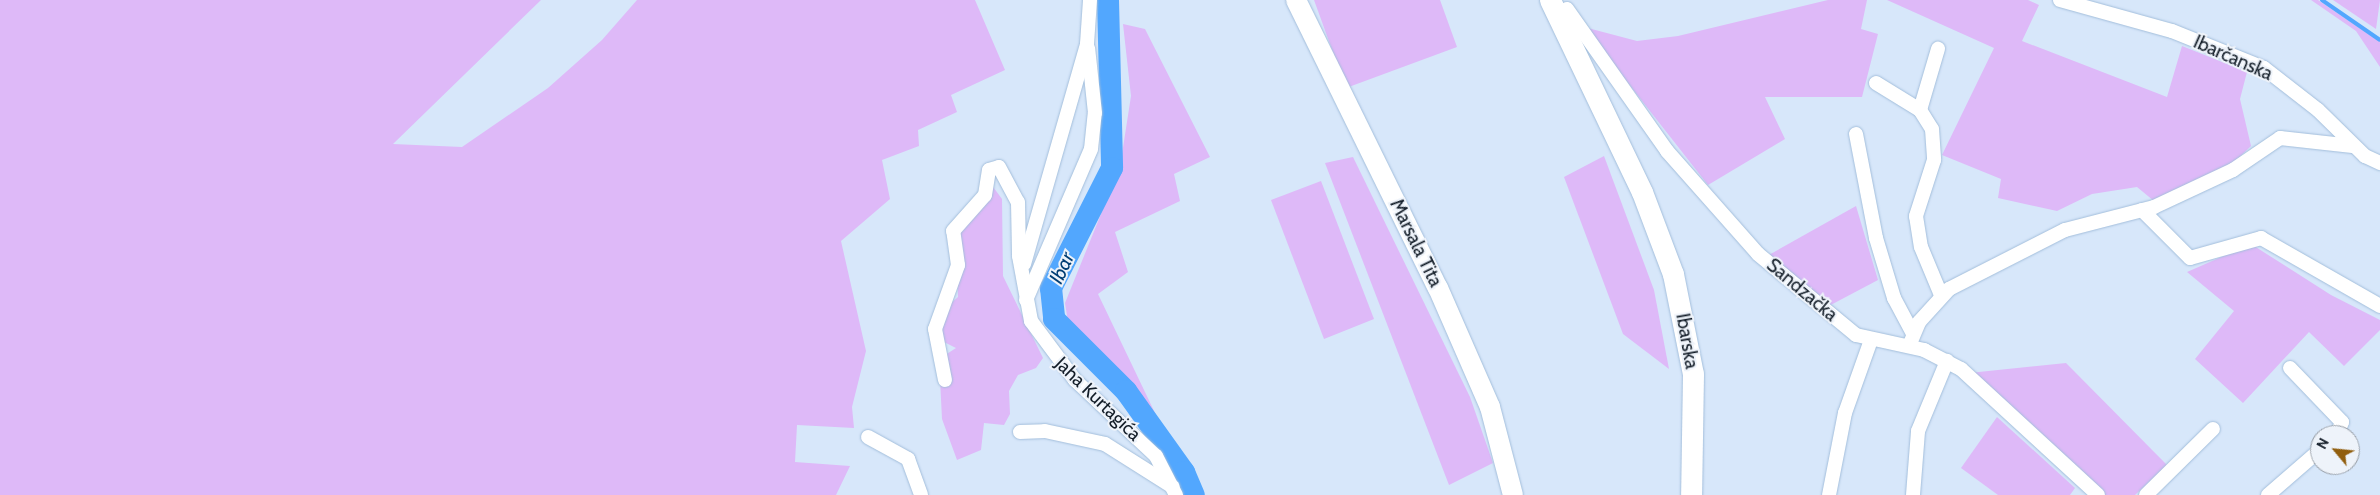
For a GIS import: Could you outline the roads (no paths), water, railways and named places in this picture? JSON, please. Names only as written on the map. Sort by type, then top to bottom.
[{"type":"main road","name":"Ibarska","points":[[1560,6],[1642,192],[1673,274],[1688,339],[1695,407],[1691,495]]},
{"type":"street","points":[[1026,300],[1091,148],[1095,113],[1087,44],[1090,0]]},
{"type":"street","name":"Marsala Tita","points":[[1296,0],[1438,288],[1490,407],[1513,495]]},
{"type":"street","name":"Ibarčanska","points":[[2060,0],[2172,31],[2264,68],[2318,110],[2353,146],[2380,163]]},
{"type":"street","name":"Sandzačka","points":[[1560,6],[1667,151],[1758,254],[1831,316],[1871,340],[1911,339],[1947,361],[1994,395],[2098,495]]},
{"type":"street","points":[[1022,278],[1087,44]]},
{"type":"street","points":[[1920,110],[1938,49]]},
{"type":"street","points":[[1876,83],[1920,110],[1935,147],[1918,204],[1916,231],[1940,295]]},
{"type":"street","points":[[1856,134],[1876,238],[1899,310],[1911,339]]},
{"type":"street","points":[[1911,339],[1940,295],[1982,269],[2065,230],[2142,210],[2216,179],[2280,138],[2353,146]]},
{"type":"street","name":"Jaha Kurtagića","points":[[945,380],[935,329],[958,265],[953,232],[985,195],[993,166],[1003,170],[1018,202],[1022,278],[1031,320],[1049,350],[1141,439],[1165,468],[1175,491]]},
{"type":"street","points":[[2142,210],[2190,258],[2261,238],[2380,306]]},
{"type":"street","points":[[1829,495],[1845,413],[1871,340]]},
{"type":"street","points":[[1913,495],[1918,431],[1947,361]]},
{"type":"street","points":[[2290,368],[2342,422],[2341,425]]},
{"type":"street","points":[[2146,495],[2214,429]]},
{"type":"street","points":[[1020,432],[1044,431],[1105,444],[1175,491]]},
{"type":"street","points":[[868,437],[908,459],[922,495]]},
{"type":"street","points":[[2268,495],[2310,459]]},
{"type":"waterway","name":"Ibar","points":[[1108,0],[1112,168],[1051,288],[1054,319],[1126,391],[1184,472],[1194,495]]},
{"type":"waterway","points":[[2322,0],[2380,40]]}]
